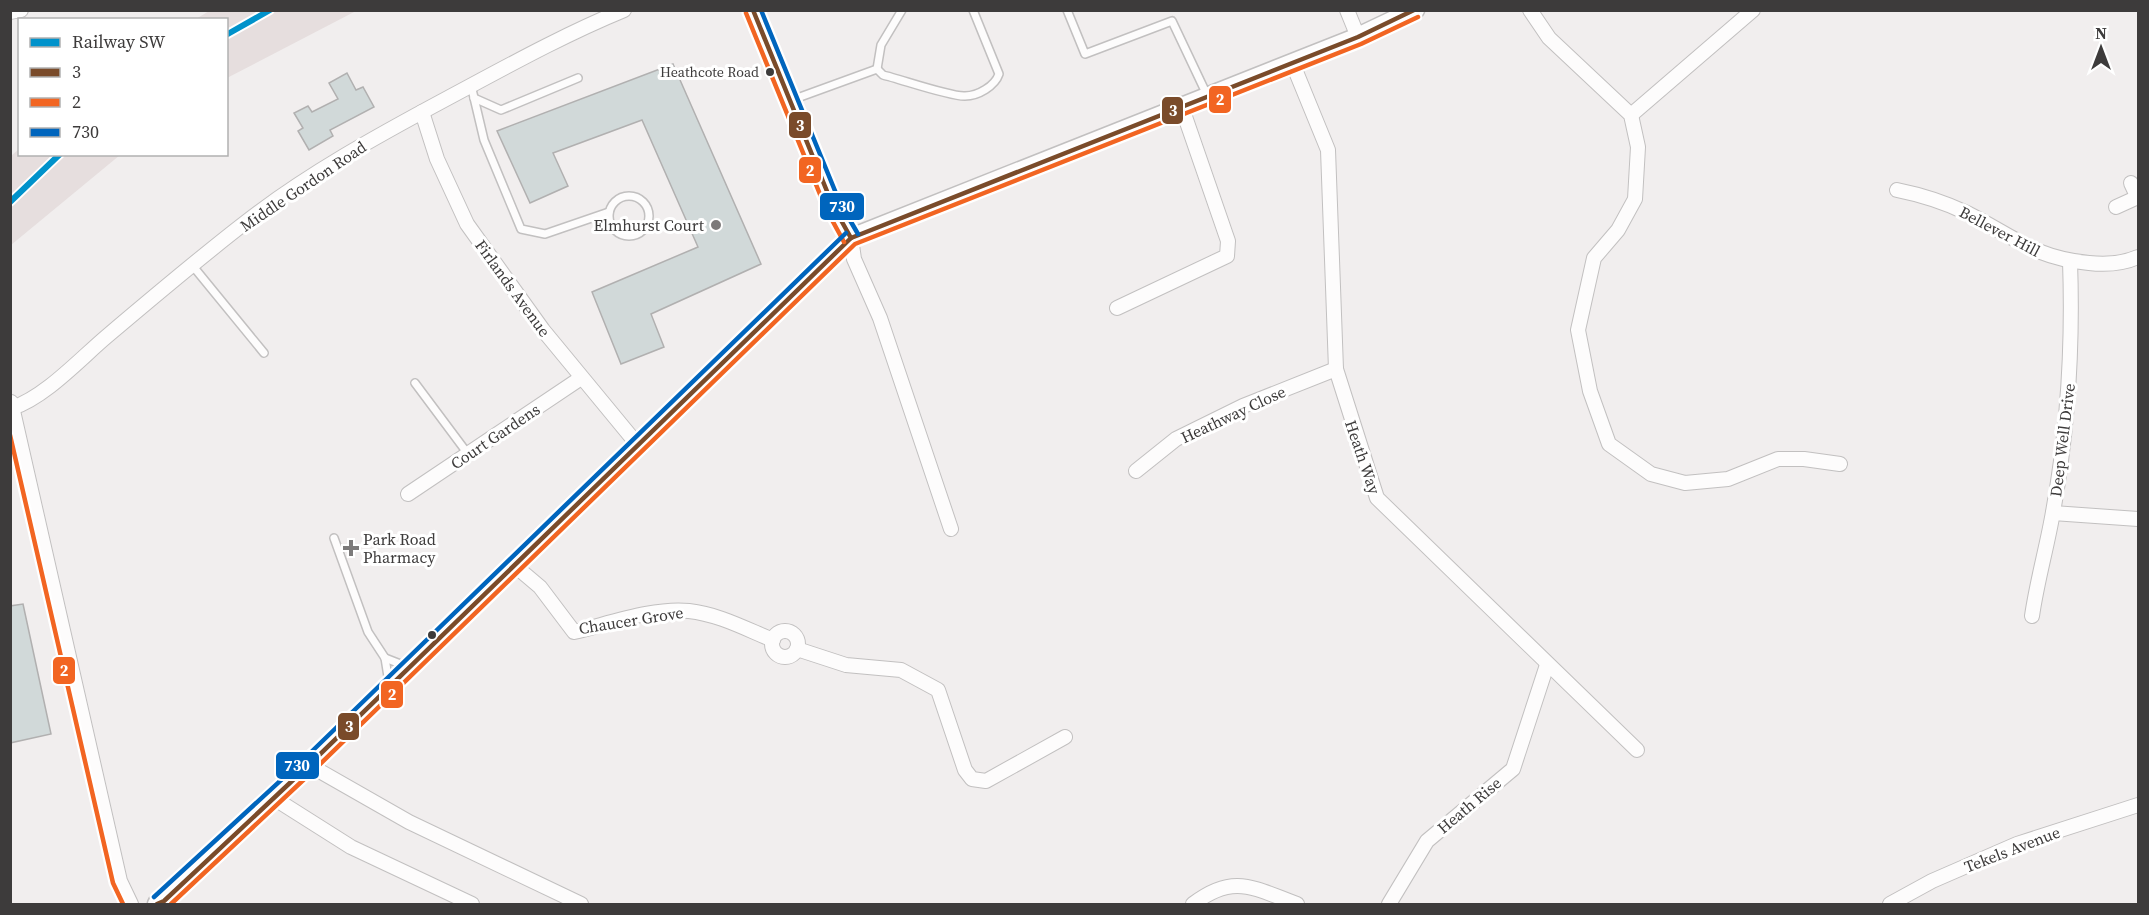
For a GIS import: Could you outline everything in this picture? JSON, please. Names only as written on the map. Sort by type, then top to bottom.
[{"type":"street","points":[[10,12],[21,10]]},
{"type":"street","name":"Middle Gordon Road","points":[[11,404],[22,405],[64,373],[192,265],[299,185],[361,145],[422,112],[472,92],[624,10]]},
{"type":"street","points":[[753,10],[833,206],[851,238],[854,258],[880,318],[951,529]]},
{"type":"street","points":[[1347,10],[1358,37]]},
{"type":"street","points":[[157,904],[164,901],[272,796],[309,765],[851,238],[1181,105],[1358,37],[1415,10]]},
{"type":"street","points":[[1530,10],[1549,38],[1631,115],[1638,147],[1635,199],[1618,230],[1594,258],[1578,330],[1590,391],[1609,444],[1652,474],[1685,483],[1728,479],[1778,459],[1804,459],[1840,464]]},
{"type":"street","points":[[1631,115],[1753,10]]},
{"type":"street","name":"Heath Way","points":[[1292,62],[1328,150],[1336,369],[1377,498],[1547,665],[1638,750]]},
{"type":"street","points":[[1117,308],[1227,256],[1228,241],[1181,105]]},
{"type":"street","name":"Firlands Avenue","points":[[422,112],[438,159],[467,225],[581,378],[637,444]]},
{"type":"street","points":[[2116,207],[2138,198],[2131,183]]},
{"type":"street","name":"Bellever Hill","points":[[1897,190],[1922,195],[1947,204],[2031,250],[2070,261],[2124,263],[2139,257]]},
{"type":"street","name":"Deep Well Drive","points":[[2032,616],[2053,513],[2070,373],[2072,323],[2070,261]]},
{"type":"street","name":"Heathway Close","points":[[1136,471],[1176,439],[1243,406],[1336,369]]},
{"type":"street","name":"Court Gardens","points":[[408,494],[581,378]]},
{"type":"street","points":[[11,404],[15,447],[120,881],[131,904]]},
{"type":"street","points":[[2053,513],[2139,519]]},
{"type":"street","name":"Chaucer Grove","points":[[514,564],[540,587],[574,632],[661,612],[689,610],[720,619],[773,640],[773,649],[779,656],[792,656],[798,649],[846,665],[901,669],[938,690],[965,770],[972,779],[986,781],[1065,737]]},
{"type":"street","name":"Heath Rise","points":[[1389,904],[1427,841],[1513,769],[1547,665]]},
{"type":"street","points":[[309,765],[409,822],[581,904]]},
{"type":"street","points":[[272,796],[351,847],[472,904]]},
{"type":"street","name":"Tekels Avenue","points":[[1890,904],[1932,881],[2017,844],[2139,805]]},
{"type":"street","points":[[1193,904],[1224,886],[1249,886],[1297,904]]},
{"type":"lane","points":[[877,69],[880,45],[902,10]]},
{"type":"lane","points":[[877,69],[883,75],[965,96],[984,90],[997,82],[999,74],[973,10]]},
{"type":"lane","points":[[1067,10],[1084,54],[1172,21],[1207,95]]},
{"type":"lane","points":[[789,101],[877,69]]},
{"type":"lane","points":[[472,92],[501,110],[578,78]]},
{"type":"lane","points":[[472,92],[484,140],[521,229],[545,234],[609,212],[615,201],[627,196],[640,199],[648,210],[649,216],[645,229],[627,236],[621,235],[611,226],[609,212]]},
{"type":"lane","points":[[192,265],[264,353]]},
{"type":"lane","points":[[414,384],[468,454]]},
{"type":"lane","points":[[334,538],[368,632],[385,658],[390,686]]},
{"type":"lane","points":[[385,658],[409,668]]},
{"type":"shaded area","points":[[209,10],[356,11],[228,77],[228,18],[198,18]]},
{"type":"shaded area","points":[[18,150],[18,156],[119,156],[11,245],[11,156]]},
{"type":"building","name":"Elmhurst Court","points":[[673,64],[761,264],[651,314],[664,347],[621,364],[592,292],[698,247],[642,120],[553,153],[568,186],[530,203],[497,131]]},
{"type":"building","points":[[347,73],[356,90],[363,87],[374,107],[330,130],[333,136],[309,150],[298,131],[303,128],[294,113],[308,106],[312,112],[338,99],[329,83]]},
{"type":"building","points":[[23,604],[51,734],[10,743],[10,606]]},
{"type":"rail line","name":"SW","points":[[228,34],[270,10]]},
{"type":"rail line","name":"SW","points":[[10,202],[58,156]]},
{"type":"transit line","name":"3","points":[[753,10],[833,206],[851,238]]},
{"type":"transit line","name":"730","points":[[761,10],[840,203],[858,234]]},
{"type":"transit line","name":"3","points":[[157,904],[164,901],[309,765],[851,238],[1358,37],[1414,10]]},
{"type":"transit line","name":"2","points":[[746,13],[826,209],[844,242]]},
{"type":"transit line","name":"2","points":[[171,904],[314,770],[855,244],[1361,44],[1418,17]]},
{"type":"transit line","name":"730","points":[[154,897],[304,759],[846,233]]},
{"type":"transit line","name":"2","points":[[10,435],[113,883],[123,904]]},
{"type":"place","name":"Heathcote Road","points":[[770,72]]},
{"type":"place","name":"Elmhurst Court","points":[[716,225]]},
{"type":"place","name":"Park Road Pharmacy","points":[[351,548]]}]
